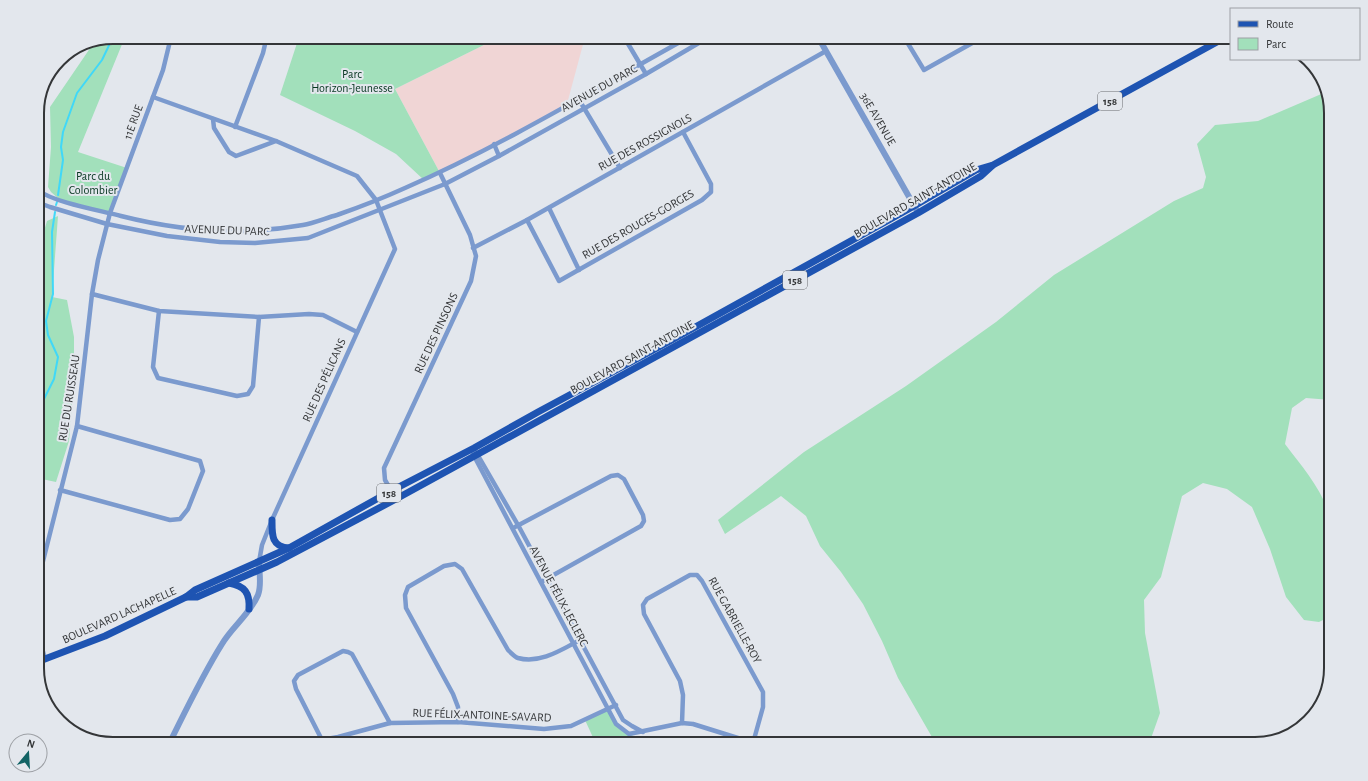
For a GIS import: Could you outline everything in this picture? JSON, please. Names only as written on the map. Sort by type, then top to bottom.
[{"type":"main road","name":"BOULEVARD SAINT-ANTOINE","points":[[277,562],[396,499],[538,412],[670,341],[976,170],[993,165],[1213,44]]},
{"type":"main road","name":"BOULEVARD SAINT-ANTOINE","points":[[289,548],[391,491],[474,452],[918,213],[981,176],[993,165]]},
{"type":"main road","points":[[272,520],[272,536],[276,543],[281,548],[289,548]]},
{"type":"main road","name":"BOULEVARD LACHAPELLE","points":[[45,659],[105,636],[186,597],[194,590],[289,548]]},
{"type":"main road","name":"BOULEVARD LACHAPELLE","points":[[186,597],[197,597],[277,562]]},
{"type":"main road","points":[[229,583],[239,585],[246,591],[250,599],[250,609]]},
{"type":"street","name":"11E RUE","points":[[110,213],[163,70],[169,44]]},
{"type":"street","points":[[235,127],[265,44]]},
{"type":"street","points":[[628,44],[646,74]]},
{"type":"street","name":"AVENUE DU PARC","points":[[44,194],[146,222],[198,230],[255,230],[305,225],[376,200],[440,173],[676,44]]},
{"type":"street","name":"AVENUE DU PARC","points":[[44,205],[107,224],[174,237],[220,242],[255,243],[308,238],[444,184],[499,156],[697,44]]},
{"type":"street","name":"36E AVENUE","points":[[822,44],[918,213]]},
{"type":"street","points":[[908,44],[924,70],[970,44]]},
{"type":"street","name":"RUE DES ROSSIGNOLS","points":[[474,248],[528,220],[826,51]]},
{"type":"street","points":[[153,97],[276,141],[356,176],[376,200]]},
{"type":"street","points":[[578,98],[620,168]]},
{"type":"street","points":[[213,119],[214,128],[229,152],[236,156],[276,141]]},
{"type":"street","name":"RUE DES ROUGES-GORGES","points":[[528,220],[559,281],[579,270],[702,200],[711,192],[711,184],[683,132]]},
{"type":"street","points":[[494,144],[499,156]]},
{"type":"street","name":"RUE DES PINSONS","points":[[396,499],[386,480],[384,468],[471,281],[476,256],[470,235],[440,173]]},
{"type":"street","name":"RUE DES PÉLICANS","points":[[259,570],[262,545],[272,520],[395,249],[376,200]]},
{"type":"street","name":"RUE DES ROUGES-GORGES","points":[[549,208],[579,270]]},
{"type":"street","name":"RUE DU RUISSEAU","points":[[44,556],[77,426],[92,294],[98,260],[110,213]]},
{"type":"street","points":[[92,294],[159,311],[259,317],[309,314],[323,315],[357,332]]},
{"type":"street","points":[[159,311],[153,367],[158,378],[237,396],[248,394],[253,386],[259,317]]},
{"type":"street","points":[[60,490],[170,520],[180,519],[188,509],[203,471],[200,461],[77,426]]},
{"type":"street","name":"AVENUE FÉLIX-LECLERC","points":[[474,452],[518,525],[624,720],[643,732]]},
{"type":"street","name":"AVENUE FÉLIX-LECLERC","points":[[474,452],[512,528],[616,724],[629,734],[682,723],[693,724],[735,737]]},
{"type":"street","points":[[512,528],[611,476],[618,475],[624,479],[643,515],[644,521],[640,526],[541,582]]},
{"type":"street","points":[[458,722],[458,706],[454,694],[406,608],[405,595],[408,587],[444,566],[455,564],[462,569],[508,650],[517,658],[532,660],[546,657],[580,640]]},
{"type":"street","points":[[172,737],[202,678],[222,643],[250,609],[258,594],[260,585],[259,570]]},
{"type":"street","name":"RUE GABRIELLE-ROY","points":[[682,723],[683,695],[680,681],[644,614],[644,605],[647,599],[690,575],[697,575],[702,580],[763,692],[763,707],[756,737]]},
{"type":"street","points":[[320,737],[296,689],[294,681],[298,675],[343,651],[352,654],[390,723]]},
{"type":"street","name":"RUE FÉLIX-ANTOINE-SAVARD","points":[[338,737],[390,723],[458,722],[544,728],[571,726],[616,705]]},
{"type":"shaded area","points":[[486,44],[583,44],[567,104],[440,173],[395,89]]},
{"type":"green space","name":"Parc du Colombier","points":[[122,44],[78,152],[127,168],[110,213],[59,199],[48,187],[51,147],[50,107],[90,48],[100,45]]},
{"type":"green space","name":"Parc Horizon-Jeunesse","points":[[297,44],[486,44],[395,89],[440,173],[424,180],[396,154],[355,131],[280,95]]},
{"type":"green space","points":[[1322,94],[1324,109],[1324,399],[1306,398],[1292,408],[1285,444],[1318,489],[1324,502],[1324,620],[1319,622],[1304,620],[1286,597],[1270,549],[1252,507],[1227,489],[1203,483],[1182,496],[1161,577],[1144,600],[1145,633],[1160,713],[1151,737],[932,737],[898,678],[882,641],[863,604],[841,572],[820,546],[806,516],[781,496],[725,534],[718,520],[804,452],[906,386],[996,322],[1054,275],[1174,201],[1203,188],[1206,177],[1197,144],[1215,125],[1258,121]]},
{"type":"green space","points":[[58,216],[52,297],[67,300],[74,337],[74,378],[69,441],[56,482],[44,479],[44,231],[47,221]]},
{"type":"green space","points":[[608,709],[616,724],[629,734],[636,737],[593,737],[585,720]]},
{"type":"waterway","points":[[58,195],[63,160],[61,147],[63,132],[77,93],[102,60],[110,44]]},
{"type":"waterway","points":[[44,399],[54,379],[58,357],[48,335],[46,321],[53,294],[52,232],[55,212]]}]
